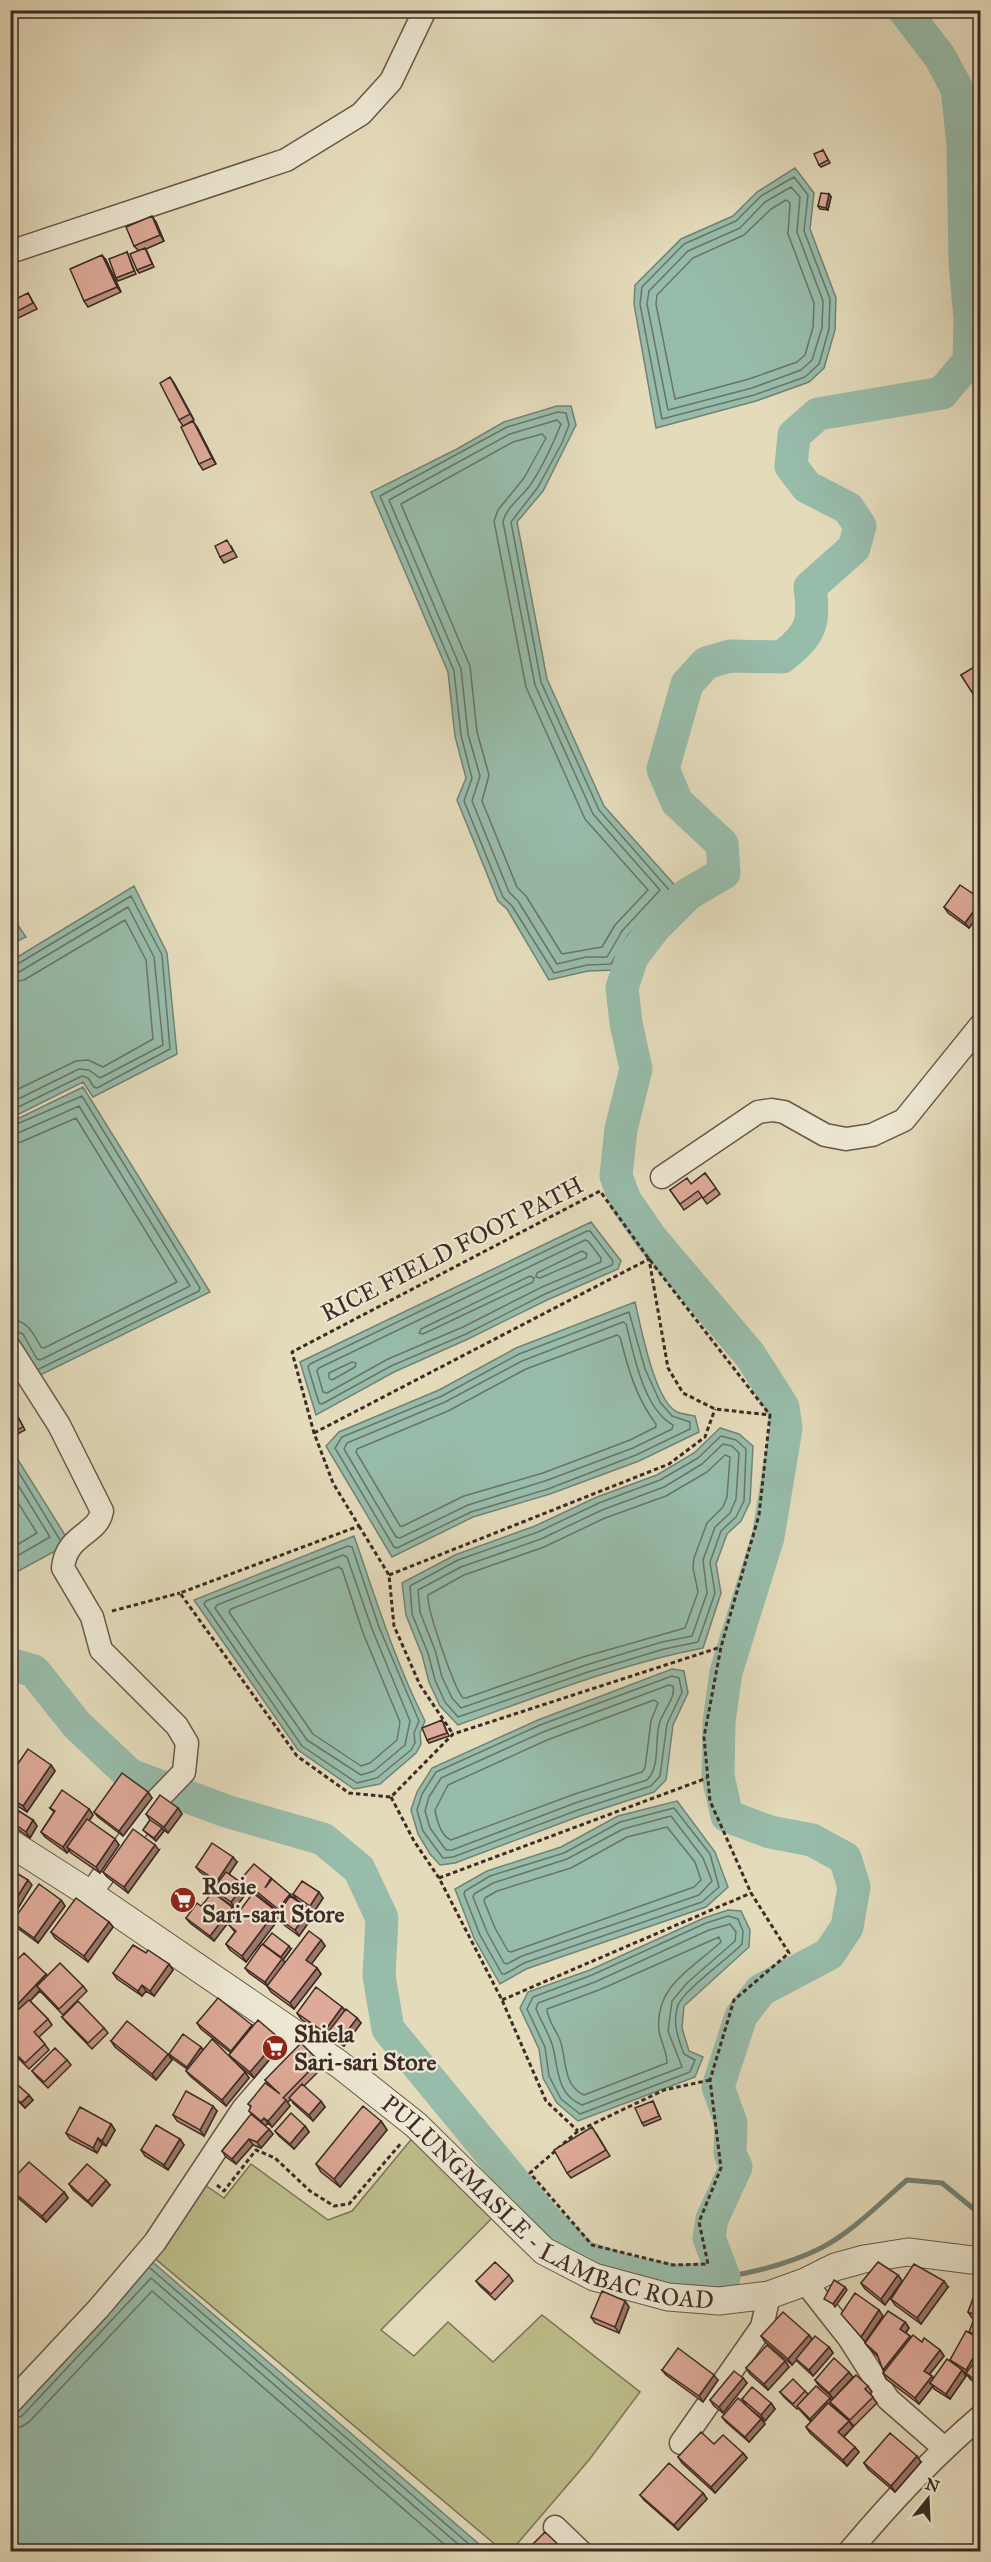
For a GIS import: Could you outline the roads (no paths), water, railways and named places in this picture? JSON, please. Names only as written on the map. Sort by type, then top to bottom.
[{"type":"street","points":[[10,252],[286,160],[361,114],[391,81],[425,10]]},
{"type":"street","points":[[662,1177],[758,1112],[772,1110],[784,1112],[825,1135],[846,1139],[872,1135],[904,1120],[981,1026]]},
{"type":"street","points":[[10,1348],[59,1425],[102,1511],[98,1522],[68,1548],[63,1568],[92,1617],[101,1650],[110,1661],[142,1688],[182,1734],[187,1743],[184,1772],[158,1799],[90,1894]]},
{"type":"street","name":"PULUNGMASLE - LAMBAC ROAD","points":[[10,1843],[90,1894],[303,2039],[416,2125],[544,2251],[594,2277],[668,2297],[719,2301],[769,2295],[845,2264],[908,2252],[981,2261]]},
{"type":"street","points":[[10,2403],[98,2309],[155,2242],[243,2109],[303,2039]]},
{"type":"street","points":[[805,2282],[849,2338],[888,2398],[944,2448]]},
{"type":"street","points":[[681,2443],[762,2327],[769,2295]]},
{"type":"street","points":[[849,2552],[891,2502],[944,2448],[981,2417]]},
{"type":"street","points":[[555,2527],[581,2552]]},
{"type":"water","points":[[795,168],[814,193],[810,229],[836,298],[835,330],[824,368],[809,382],[756,401],[656,428],[634,304],[635,285],[681,239],[733,216],[757,192]]},
{"type":"water","points":[[557,406],[571,406],[576,425],[543,491],[517,522],[547,679],[604,806],[680,891],[633,939],[615,970],[588,971],[549,980],[507,909],[498,901],[457,800],[466,778],[455,736],[448,672],[371,492],[457,449],[504,422]]},
{"type":"water","points":[[134,886],[167,953],[177,1054],[93,1097],[83,1082],[11,1118],[11,961]]},
{"type":"water","points":[[10,914],[26,937],[11,944],[10,944]]},
{"type":"water","points":[[83,1087],[210,1292],[32,1379],[11,1337],[11,1122]]},
{"type":"water","points":[[591,1222],[621,1261],[618,1269],[394,1372],[316,1415],[300,1362]]},
{"type":"water","points":[[635,1302],[655,1379],[669,1405],[677,1412],[695,1416],[699,1432],[639,1461],[550,1494],[473,1517],[392,1557],[326,1446],[339,1432],[439,1390],[516,1348]]},
{"type":"water","points":[[720,1428],[739,1434],[753,1446],[750,1502],[741,1521],[727,1534],[716,1564],[721,1593],[703,1648],[610,1672],[458,1725],[440,1706],[429,1682],[422,1655],[406,1615],[402,1583],[455,1555],[535,1526],[597,1497],[657,1475],[694,1453]]},
{"type":"water","points":[[10,1447],[70,1543],[11,1575],[10,1575]]},
{"type":"water","points":[[354,1536],[395,1653],[425,1721],[420,1733],[421,1744],[416,1753],[380,1784],[354,1789],[298,1750],[194,1600]]},
{"type":"water","points":[[672,1669],[684,1671],[688,1693],[673,1725],[666,1780],[654,1792],[580,1816],[455,1863],[440,1865],[430,1854],[418,1834],[411,1810],[417,1792],[432,1768],[538,1720]]},
{"type":"water","points":[[677,1801],[715,1852],[728,1887],[706,1907],[526,1969],[500,1984],[474,1938],[455,1889],[487,1871],[561,1847],[618,1816]]},
{"type":"water","points":[[728,1910],[741,1911],[750,1930],[749,1947],[684,2006],[682,2028],[689,2051],[703,2057],[695,2077],[578,2121],[557,2103],[543,2078],[539,2049],[520,2008],[528,1992],[590,1970],[704,1918]]},
{"type":"water","points":[[148,2258],[487,2551],[11,2551],[10,2409]]},
{"type":"waterway","points":[[10,1664],[34,1671],[77,1725],[130,1775],[226,1811],[323,1839],[359,1869],[382,1918],[379,1976],[388,2029],[543,2217],[584,2257],[637,2274],[680,2281],[724,2277],[709,2238],[712,2219],[736,2167],[730,2153],[731,2123],[718,2087],[741,2016],[761,1990],[829,1954],[847,1927],[854,1887],[845,1858],[812,1840],[770,1832],[727,1816],[718,1776],[719,1722],[726,1672],[768,1537],[786,1428],[783,1407],[750,1355],[651,1238],[625,1200],[616,1176],[621,1129],[636,1069],[626,1023],[622,988],[632,957],[655,927],[688,894],[724,873],[722,844],[677,802],[663,769],[687,684],[706,663],[730,656],[782,657],[799,642],[809,627],[812,610],[810,587],[854,548],[860,526],[848,508],[807,487],[791,466],[794,435],[818,414],[942,393],[969,361],[970,319],[965,263],[963,144],[957,89],[940,57],[904,10]]},
{"type":"waterway","points":[[724,2277],[773,2266],[821,2248],[855,2226],[907,2180],[942,2183],[980,2214]]},
{"type":"place","name":"Rosie Sari-sari Store","points":[[183,1900]]},
{"type":"place","name":"Shiela Sari-sari Store","points":[[275,2048]]}]
